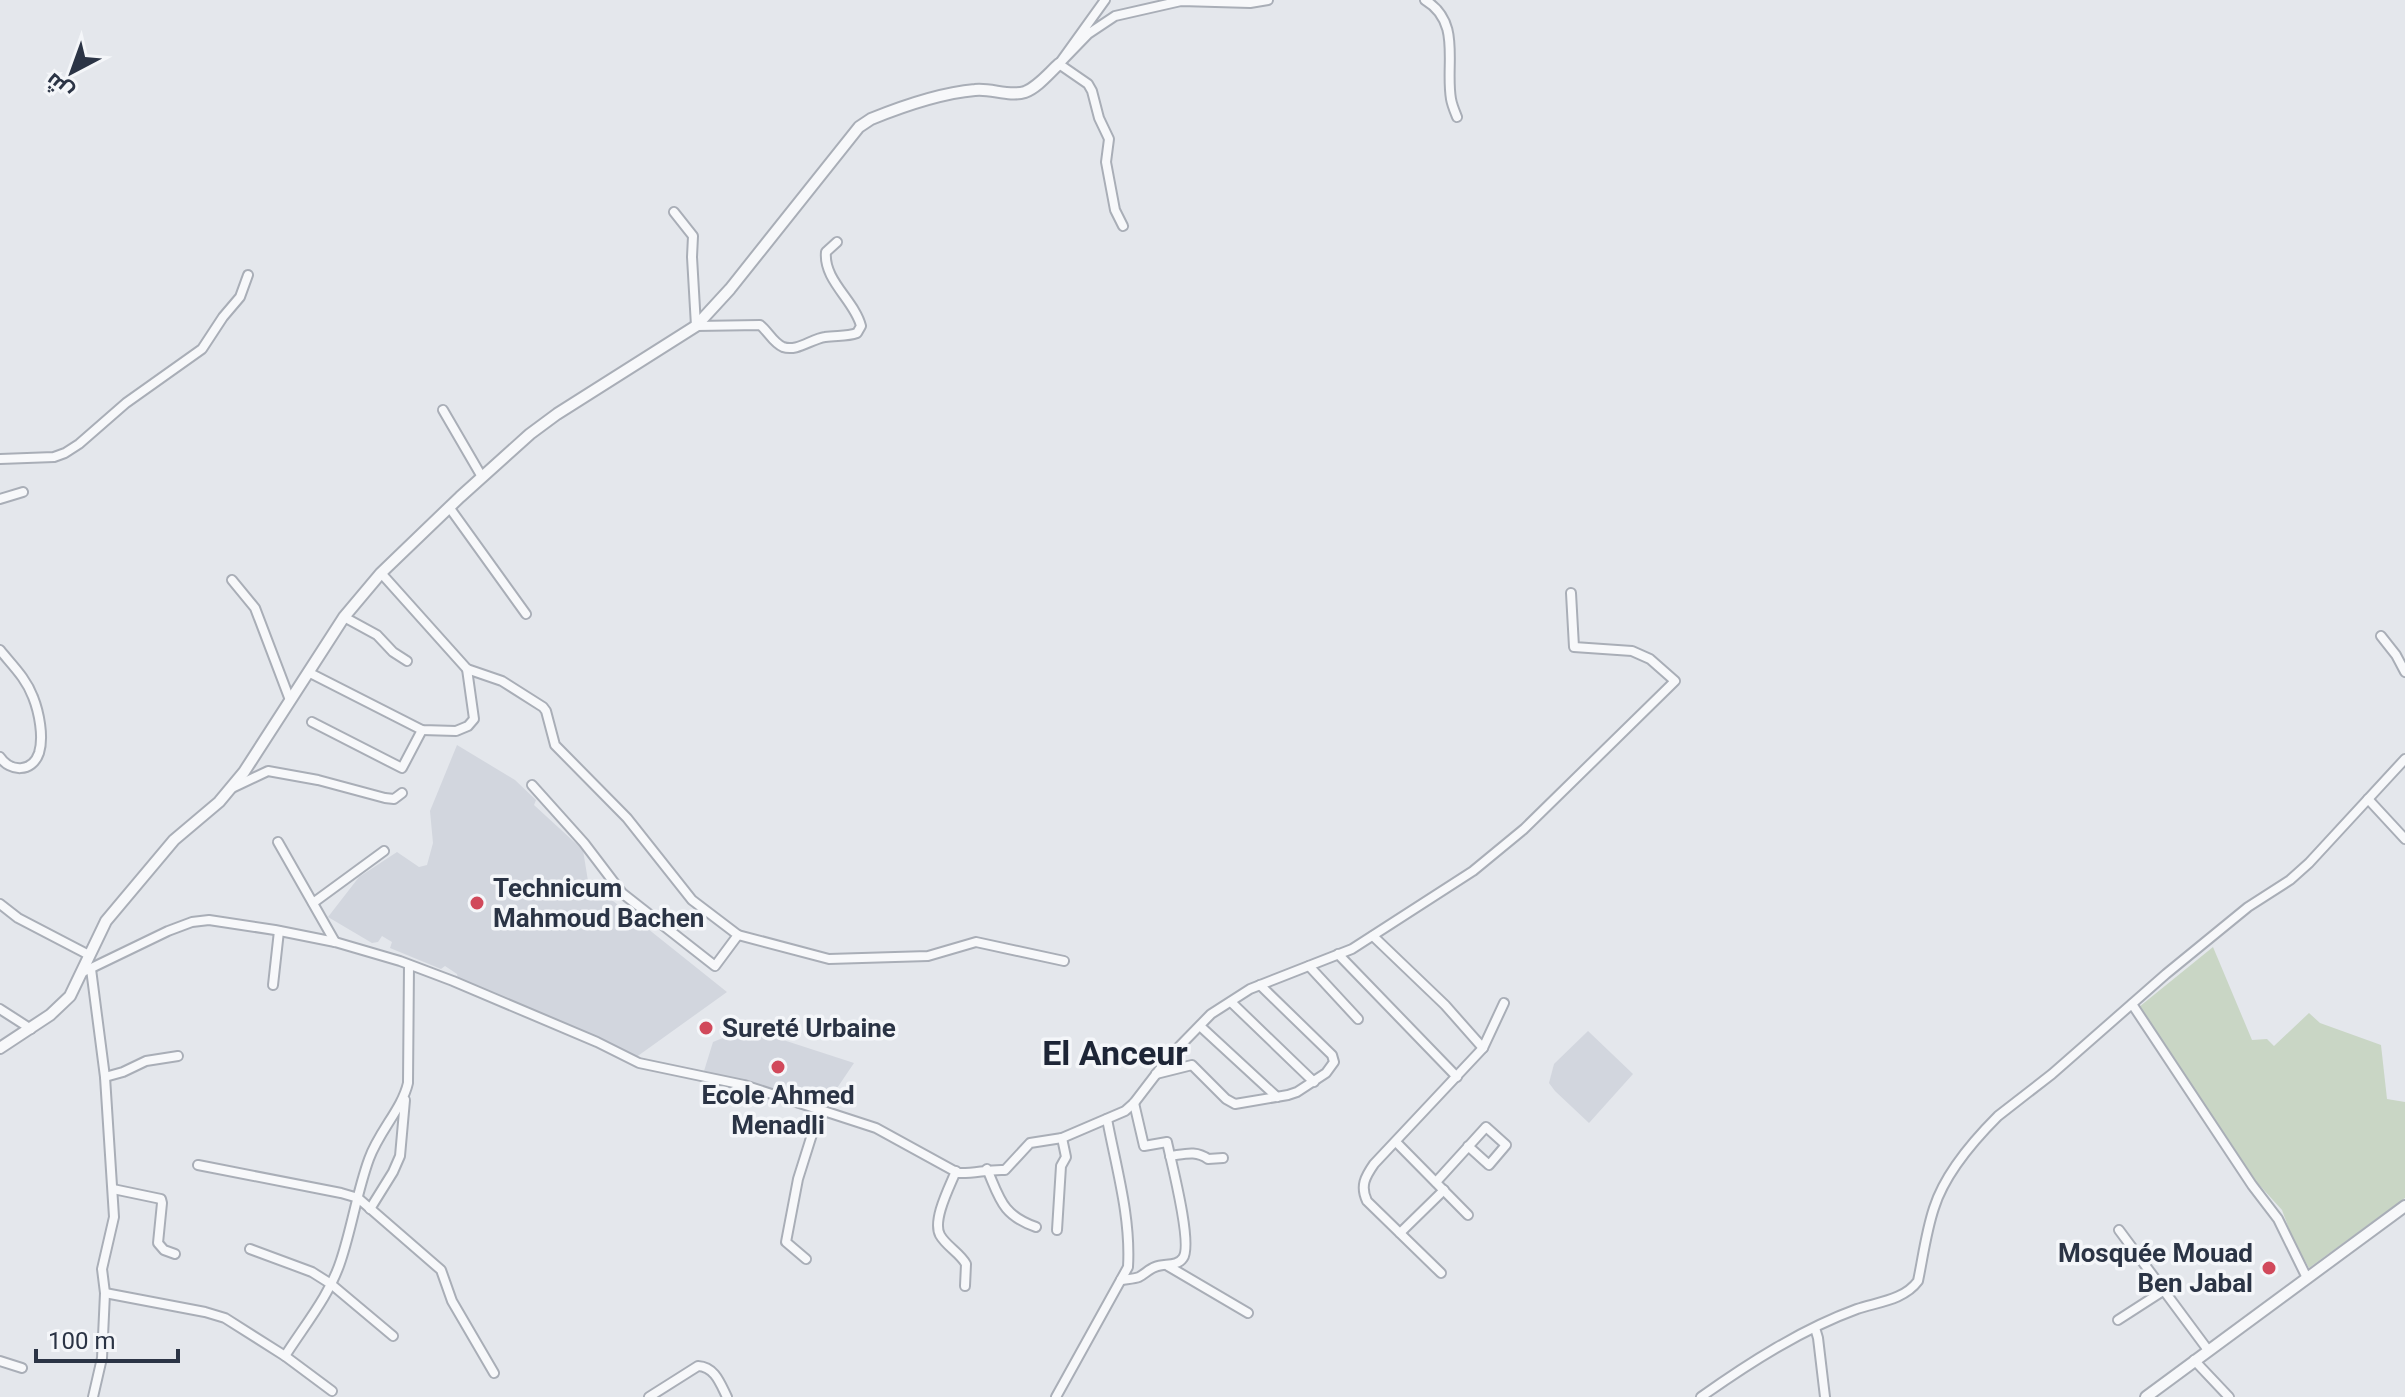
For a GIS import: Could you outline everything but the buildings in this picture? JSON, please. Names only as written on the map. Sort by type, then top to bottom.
[{"type":"street","points":[[1059,64],[1105,0]]},
{"type":"street","points":[[93,1397],[102,1358],[105,1293],[102,1269],[114,1217],[105,1077],[86,971],[89,955],[106,921],[151,865],[189,825],[219,802],[230,789],[265,742],[344,617],[381,573],[530,434],[696,326],[730,289],[859,127],[871,119],[953,93],[978,89],[1014,94],[1024,92],[1034,87],[1088,34],[1115,16],[1181,1],[1250,3],[1268,0]]},
{"type":"street","points":[[1425,0],[1443,16],[1448,28],[1451,100],[1457,117]]},
{"type":"street","points":[[1059,64],[1088,84],[1092,91],[1099,118],[1109,139],[1106,162],[1115,210],[1123,226]]},
{"type":"street","points":[[674,212],[693,236],[696,326]]},
{"type":"street","points":[[696,326],[760,325],[777,343],[787,348],[796,348],[829,336],[857,333],[860,320],[845,298],[825,257],[837,242]]},
{"type":"street","points":[[0,459],[54,457],[79,444],[126,403],[202,349],[235,304],[248,275]]},
{"type":"street","points":[[443,410],[482,477]]},
{"type":"street","points":[[0,499],[23,492]]},
{"type":"street","points":[[449,507],[526,614]]},
{"type":"street","points":[[381,573],[467,669],[502,681],[543,707],[555,745],[627,818],[692,900],[738,935],[829,959],[928,956],[976,942],[1064,961]]},
{"type":"street","points":[[232,580],[255,608],[290,700]]},
{"type":"street","points":[[0,1048],[31,1029],[70,996],[86,971],[168,931],[192,922],[209,920],[335,942],[409,965],[597,1042],[639,1063],[744,1085],[876,1128],[956,1171],[971,1174],[987,1169],[1005,1170],[1030,1143],[1062,1138],[1125,1111],[1211,1014],[1260,985],[1338,954],[1373,936],[1473,871],[1499,852],[1675,681],[1650,659],[1632,651],[1574,647],[1571,593]]},
{"type":"street","points":[[344,617],[377,635],[407,661]]},
{"type":"street","points":[[2381,636],[2405,672]]},
{"type":"street","points":[[0,650],[23,677],[33,696],[41,738],[39,753],[33,763],[21,769],[11,767],[0,757]]},
{"type":"street","points":[[308,672],[422,730],[456,731],[468,726],[474,719],[467,669]]},
{"type":"street","points":[[312,722],[402,768],[422,730]]},
{"type":"street","points":[[1701,1397],[1736,1372],[1815,1328],[1913,1288],[1918,1281],[1927,1229],[1946,1179],[1983,1131],[2248,907],[2300,872],[2405,759]]},
{"type":"street","points":[[230,789],[268,771],[318,780],[385,798],[394,799],[402,793]]},
{"type":"street","points":[[532,785],[578,836],[622,893],[715,966],[738,935]]},
{"type":"street","points":[[2368,799],[2405,839]]},
{"type":"street","points":[[278,842],[335,942]]},
{"type":"street","points":[[313,903],[384,851]]},
{"type":"street","points":[[0,904],[18,918],[89,955]]},
{"type":"street","points":[[273,985],[279,931]]},
{"type":"street","points":[[1373,936],[1445,1005],[1483,1048]]},
{"type":"street","points":[[1338,954],[1457,1077]]},
{"type":"street","points":[[370,1209],[400,1156],[408,1083],[409,965]]},
{"type":"street","points":[[1309,966],[1358,1019]]},
{"type":"street","points":[[1155,1074],[1192,1065],[1230,1102],[1241,1104],[1297,1092],[1332,1067],[1334,1058],[1260,985]]},
{"type":"street","points":[[1231,1002],[1314,1082]]},
{"type":"street","points":[[1441,1273],[1367,1201],[1363,1183],[1396,1142],[1483,1048],[1504,1003]]},
{"type":"street","points":[[2132,1004],[2252,1185],[2278,1219],[2307,1278]]},
{"type":"street","points":[[0,1009],[31,1029]]},
{"type":"street","points":[[1200,1026],[1277,1097]]},
{"type":"street","points":[[105,1077],[146,1061],[178,1056]]},
{"type":"street","points":[[285,1356],[331,1284],[341,1262],[373,1149],[405,1095]]},
{"type":"street","points":[[1134,1103],[1144,1146],[1167,1142],[1182,1210],[1185,1256],[1168,1266]]},
{"type":"street","points":[[806,1259],[786,1242],[798,1179],[820,1109]]},
{"type":"street","points":[[1056,1397],[1128,1267],[1130,1244],[1107,1119]]},
{"type":"street","points":[[1436,1182],[1468,1146],[1486,1127],[1506,1145],[1489,1165],[1468,1146]]},
{"type":"street","points":[[1057,1230],[1061,1166],[1066,1157],[1062,1138]]},
{"type":"street","points":[[1396,1142],[1468,1215]]},
{"type":"street","points":[[1170,1156],[1194,1152],[1208,1159],[1223,1158]]},
{"type":"street","points":[[198,1165],[358,1198],[441,1270],[452,1301],[494,1373]]},
{"type":"street","points":[[987,1169],[1002,1203],[1010,1213],[1018,1221],[1036,1227]]},
{"type":"street","points":[[956,1171],[938,1217],[938,1227],[941,1237],[966,1264],[965,1286]]},
{"type":"street","points":[[113,1189],[161,1199],[158,1243],[164,1250],[175,1254]]},
{"type":"street","points":[[1400,1233],[1444,1190]]},
{"type":"street","points":[[2146,1397],[2405,1206]]},
{"type":"street","points":[[2119,1230],[2208,1350]]},
{"type":"street","points":[[250,1249],[312,1272],[393,1336]]},
{"type":"street","points":[[1121,1280],[1139,1277],[1157,1265],[1168,1266],[1248,1313]]},
{"type":"street","points":[[2118,1320],[2163,1291]]},
{"type":"street","points":[[105,1293],[225,1318],[285,1356],[332,1391]]},
{"type":"street","points":[[1815,1328],[1825,1397]]},
{"type":"street","points":[[2194,1360],[2229,1397]]},
{"type":"street","points":[[0,1361],[22,1368]]},
{"type":"street","points":[[649,1397],[698,1366],[712,1371],[727,1397]]},
{"type":"shaded area","name":"Technicum Mahmoud Bachen","points":[[457,745],[515,780],[536,800],[534,805],[583,850],[588,881],[727,992],[635,1058],[588,1033],[458,979],[457,974],[445,966],[441,969],[390,948],[392,942],[382,936],[378,942],[372,943],[328,917],[359,877],[397,852],[419,867],[427,865],[433,843],[430,811]]},
{"type":"shaded area","points":[[1588,1031],[1633,1074],[1589,1123],[1549,1083],[1554,1064]]},
{"type":"shaded area","name":"Ecole Ahmed Menadli","points":[[725,1037],[774,1037],[854,1063],[825,1106],[704,1071],[713,1042]]},
{"type":"green space","points":[[2213,947],[2252,1040],[2267,1039],[2274,1046],[2309,1013],[2320,1023],[2381,1045],[2387,1099],[2405,1102],[2405,1198],[2309,1268],[2293,1240],[2282,1210],[2252,1177],[2139,1007]]},
{"type":"place","name":"Technicum Mahmoud Bachen","points":[[477,903]]},
{"type":"place","name":"Sureté Urbaine","points":[[706,1028]]},
{"type":"place","name":"Ecole Ahmed Menadli","points":[[778,1067]]},
{"type":"place","name":"Mosquée Mouad Ben Jabal","points":[[2269,1268]]},
{"type":"district","name":"El Anceur","points":[[1115,1053]]}]
